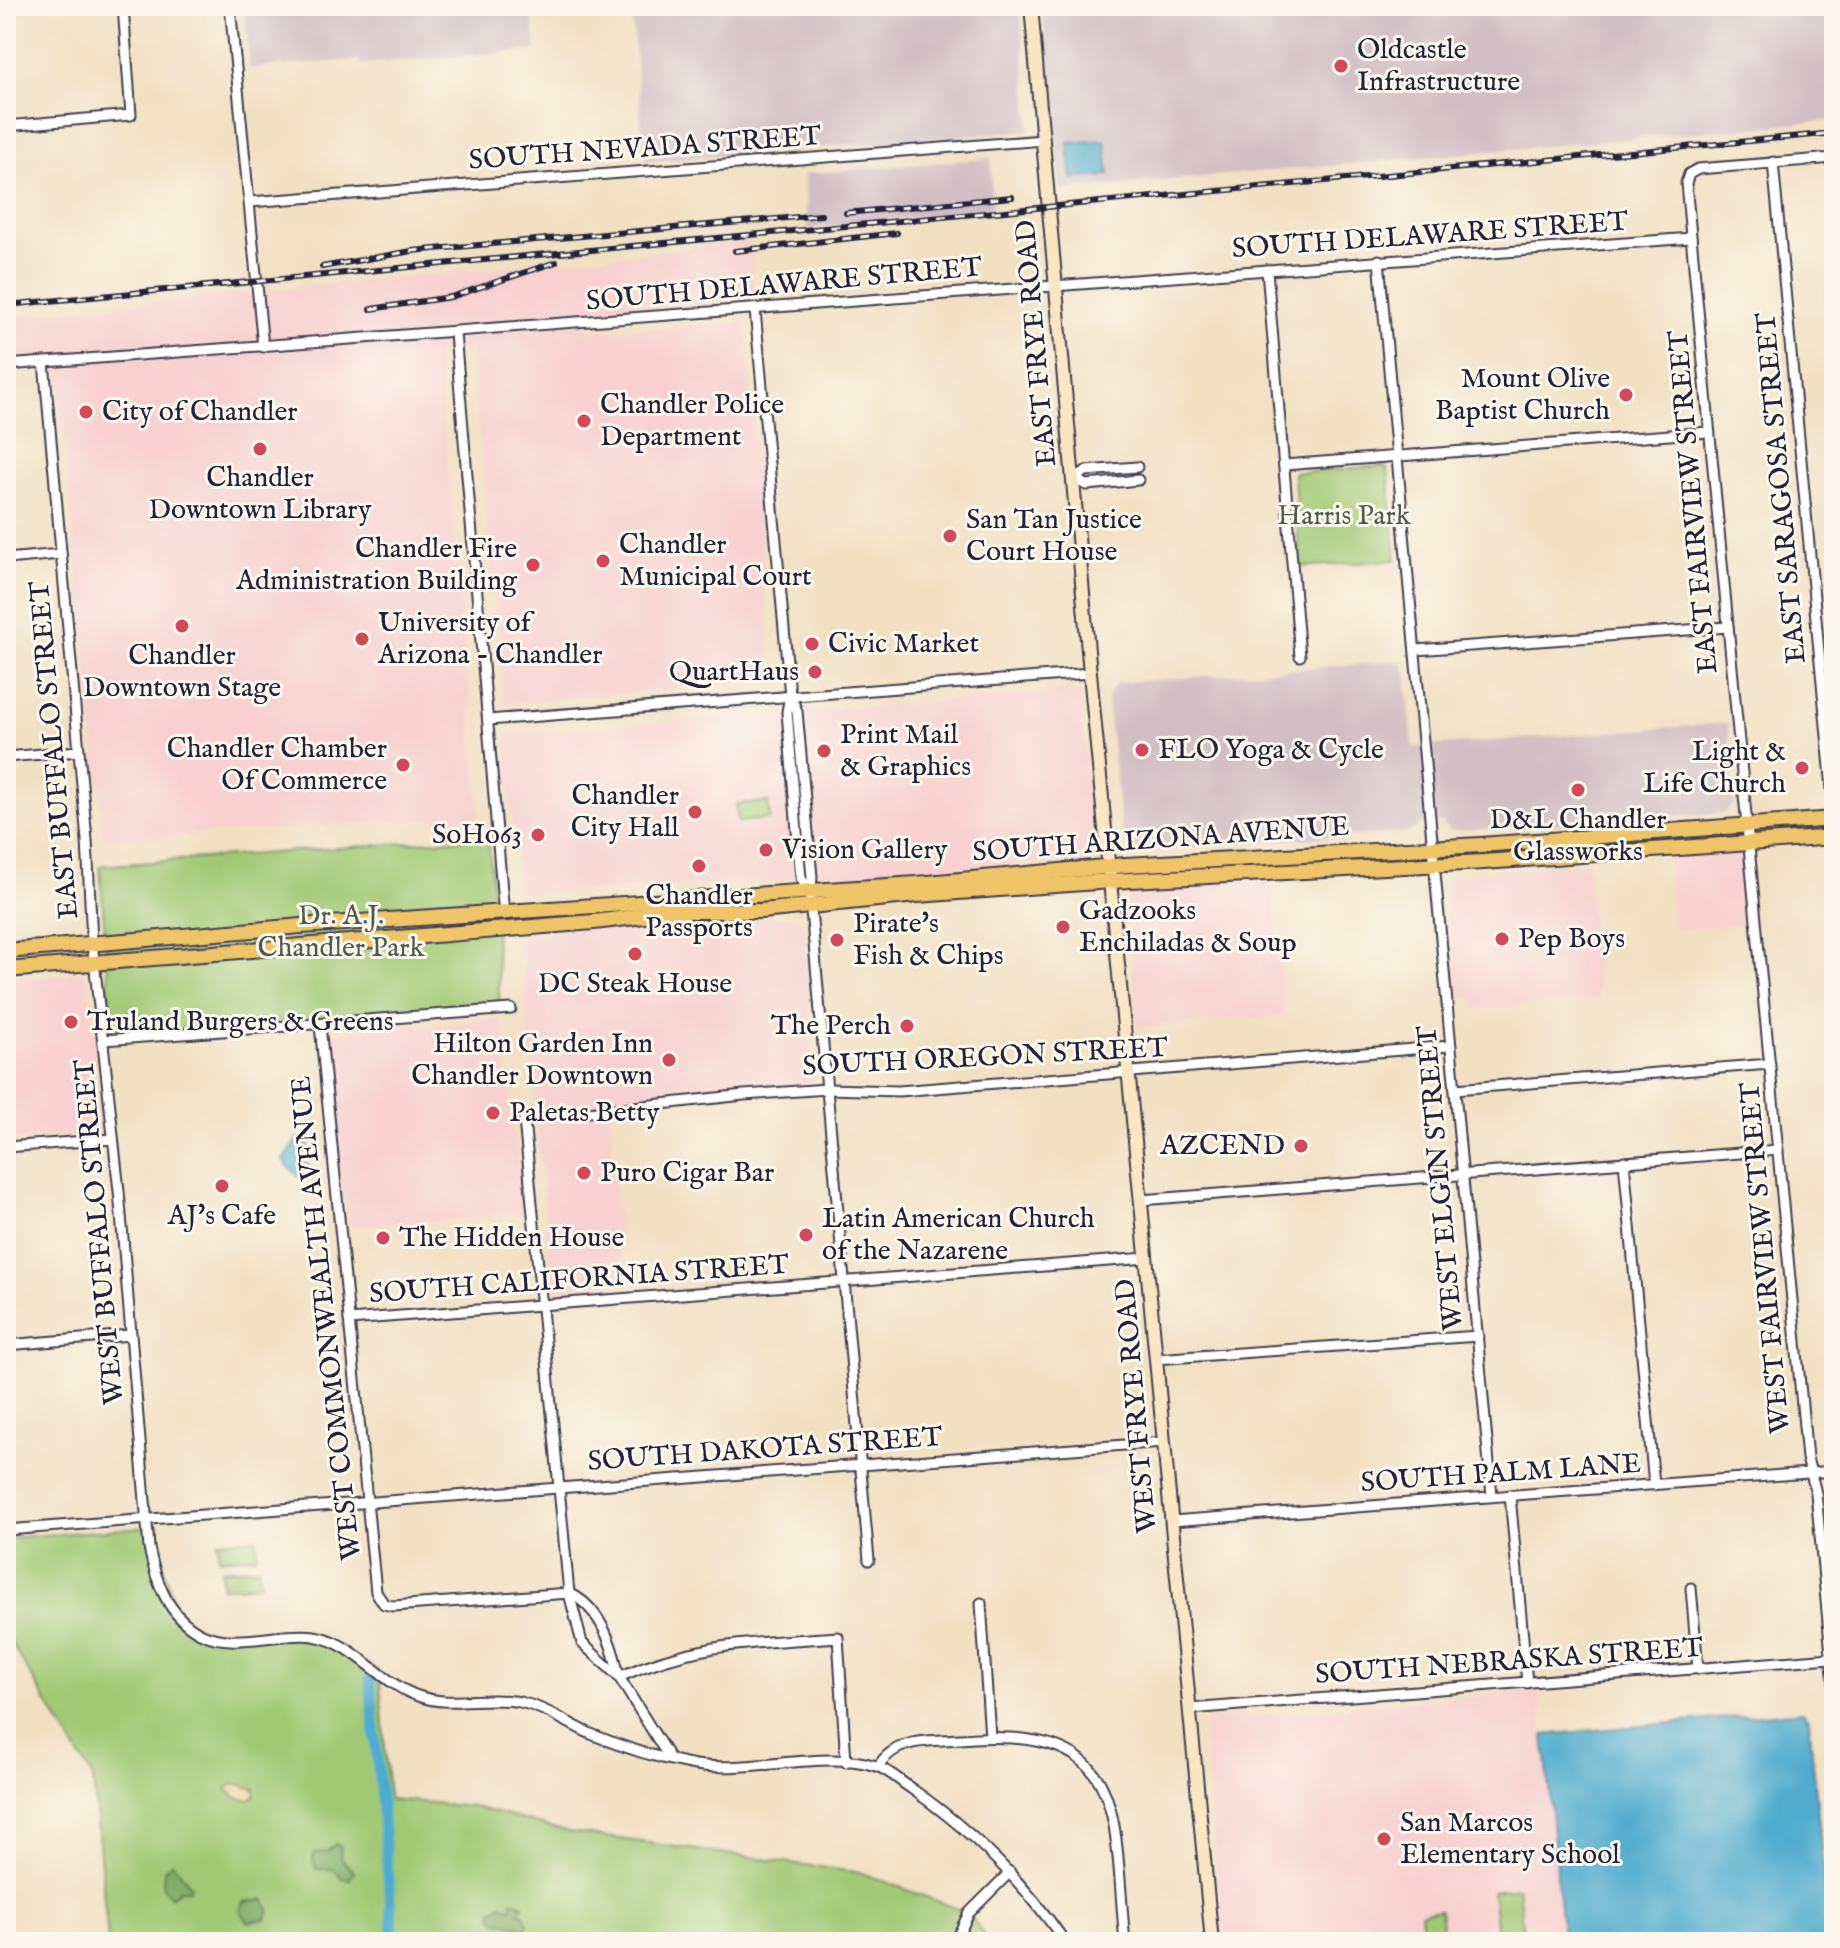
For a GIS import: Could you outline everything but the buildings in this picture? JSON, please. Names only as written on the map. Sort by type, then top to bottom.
[{"type":"main road","name":"SOUTH ARIZONA AVENUE","points":[[1110,874],[1165,878],[1207,876],[1834,819]]},
{"type":"main road","name":"SOUTH ARIZONA AVENUE","points":[[6,970],[685,911],[742,913],[849,889],[917,890],[1110,874],[1164,863],[1205,860],[1433,856],[1834,837]]},
{"type":"main road","points":[[1205,860],[1207,876]]},
{"type":"main road","points":[[1164,863],[1165,878]]},
{"type":"main road","points":[[849,889],[850,904]]},
{"type":"main road","name":"SOUTH ARIZONA AVENUE","points":[[6,951],[504,912],[810,900],[850,904],[917,890]]},
{"type":"street","points":[[6,126],[131,115],[123,6]]},
{"type":"street","points":[[230,6],[263,347]]},
{"type":"street","name":"EAST FRYE ROAD","points":[[1031,6],[1110,874]]},
{"type":"street","name":"SOUTH NEVADA STREET","points":[[250,202],[1044,140]]},
{"type":"street","points":[[1773,162],[1834,158]]},
{"type":"street","name":"EAST FAIRVIEW STREET","points":[[1747,826],[1686,183],[1689,174],[1698,169],[1773,162]]},
{"type":"street","name":"EAST SARAGOSA STREET","points":[[1773,162],[1834,810]]},
{"type":"street","name":"SOUTH DELAWARE STREET","points":[[6,365],[1691,238]]},
{"type":"street","name":"WEST ELGIN STREET","points":[[1379,260],[1492,1496]]},
{"type":"street","points":[[1267,270],[1300,656]]},
{"type":"street","points":[[755,310],[790,695],[797,711],[812,877],[810,900],[869,1560]]},
{"type":"street","points":[[455,333],[505,929]]},
{"type":"street","name":"EAST BUFFALO STREET","points":[[44,362],[79,751],[92,942]]},
{"type":"street","points":[[1284,465],[1708,432]]},
{"type":"street","points":[[1073,479],[1086,471],[1137,467]]},
{"type":"street","points":[[1073,479],[1087,485],[1138,480]]},
{"type":"street","points":[[6,559],[61,554]]},
{"type":"street","points":[[1416,650],[1728,627]]},
{"type":"street","points":[[488,720],[1090,673]]},
{"type":"street","points":[[6,757],[79,751]]},
{"type":"street","name":"WEST FAIRVIEW STREET","points":[[1747,826],[1834,1686]]},
{"type":"street","name":"WEST FRYE ROAD","points":[[1110,874],[1212,1942]]},
{"type":"street","name":"WEST BUFFALO STREET","points":[[92,942],[97,960],[149,1548],[160,1589],[178,1616],[202,1634],[246,1639],[316,1636],[345,1648],[391,1684],[416,1696],[441,1703],[494,1699],[519,1702],[550,1713],[607,1741],[670,1759],[714,1767],[846,1762],[878,1766]]},
{"type":"street","points":[[104,1040],[511,1009]]},
{"type":"street","name":"WEST COMMONWEALTH AVENUE","points":[[320,1025],[376,1592],[384,1604],[569,1593]]},
{"type":"street","name":"SOUTH OREGON STREET","points":[[541,1305],[524,1119],[592,1114],[651,1103],[827,1089],[899,1091],[1450,1046]]},
{"type":"street","points":[[1455,1089],[1770,1064]]},
{"type":"street","points":[[6,1147],[113,1139]]},
{"type":"street","points":[[1141,1200],[1778,1150]]},
{"type":"street","points":[[1624,1161],[1654,1485]]},
{"type":"street","name":"SOUTH CALIFORNIA STREET","points":[[349,1320],[1147,1258]]},
{"type":"street","points":[[541,1305],[569,1593],[582,1643],[619,1677],[670,1759]]},
{"type":"street","points":[[6,1345],[131,1335]]},
{"type":"street","points":[[1156,1359],[1478,1336]]},
{"type":"street","name":"SOUTH DAKOTA STREET","points":[[6,1530],[1164,1442]]},
{"type":"street","name":"SOUTH PALM LANE","points":[[1172,1521],[1834,1471]]},
{"type":"street","points":[[1510,1495],[1527,1683]]},
{"type":"street","points":[[1691,1588],[1698,1669]]},
{"type":"street","points":[[569,1593],[583,1599],[598,1619],[615,1654],[619,1677]]},
{"type":"street","points":[[981,1603],[990,1737]]},
{"type":"street","points":[[619,1677],[654,1661],[699,1648],[838,1637],[846,1762]]},
{"type":"street","name":"SOUTH NEBRASKA STREET","points":[[1190,1709],[1831,1658]]},
{"type":"street","points":[[1065,1942],[1033,1896],[1010,1872],[928,1801],[878,1766],[889,1750],[906,1744],[990,1737],[1041,1740],[1071,1752],[1088,1765],[1112,1808],[1125,1942]]},
{"type":"street","points":[[955,1942],[969,1913],[1010,1872]]},
{"type":"shaded area","points":[[244,6],[531,6],[536,50],[361,64],[358,60],[250,68]]},
{"type":"shaded area","points":[[631,6],[1020,6],[1030,130],[645,162]]},
{"type":"shaded area","points":[[1042,6],[1834,6],[1834,120],[1060,190]]},
{"type":"shaded area","points":[[991,158],[992,208],[808,229],[804,174]]},
{"type":"shaded area","points":[[750,242],[756,300],[586,315],[588,332],[746,322],[772,680],[504,704],[471,351],[437,353],[480,816],[104,840],[58,374],[44,362],[6,365],[6,317]]},
{"type":"shaded area","points":[[1400,661],[1406,670],[1413,747],[1728,723],[1734,803],[1725,813],[1450,831],[1442,822],[1419,825],[1410,832],[1133,850],[1122,836],[1107,698],[1116,683]]},
{"type":"shaded area","points":[[1071,691],[1080,696],[1093,849],[1086,860],[822,880],[815,872],[795,874],[790,880],[525,894],[519,889],[505,741],[510,734]]},
{"type":"shaded area","points":[[1732,852],[1745,859],[1751,923],[1674,930],[1669,857]]},
{"type":"shaded area","points":[[1587,863],[1598,999],[1474,1009],[1473,997],[1454,998],[1444,889],[1447,878],[1506,869]]},
{"type":"shaded area","points":[[1272,880],[1284,1015],[1137,1027],[1127,893],[1138,888]]},
{"type":"shaded area","points":[[794,917],[803,925],[814,1080],[806,1084],[608,1103],[624,1291],[557,1295],[551,1285],[522,955],[517,954],[517,940],[523,934],[680,919]]},
{"type":"shaded area","points":[[71,970],[83,971],[88,981],[92,1026],[99,1051],[96,1065],[101,1118],[105,1127],[99,1134],[6,1141],[6,978],[29,974],[35,978],[66,974]]},
{"type":"shaded area","points":[[501,1019],[524,1214],[349,1227],[335,1138],[328,1034]]},
{"type":"shaded area","name":"San Marcos Elementary School","points":[[1539,1690],[1563,1942],[1223,1942],[1203,1724],[1206,1719]]},
{"type":"green space","name":"Harris Park","points":[[1383,466],[1388,470],[1396,560],[1300,567],[1294,473]]},
{"type":"green space","points":[[768,802],[770,819],[738,822],[736,804]]},
{"type":"green space","name":"Dr. A.J. Chandler Park","points":[[485,837],[489,841],[500,1005],[112,1034],[100,866]]},
{"type":"green space","points":[[159,1526],[159,1548],[172,1598],[184,1622],[220,1637],[316,1636],[379,1671],[389,1799],[474,1807],[569,1832],[862,1873],[969,1913],[988,1942],[108,1942],[93,1778],[6,1635],[6,1538]]},
{"type":"green space","points":[[256,1538],[257,1556],[219,1559],[218,1541]]},
{"type":"green space","points":[[259,1567],[260,1585],[222,1588],[221,1570]]},
{"type":"green space","points":[[335,1844],[341,1847],[340,1857],[354,1872],[350,1879],[342,1879],[333,1869],[316,1869],[315,1853],[327,1852]]},
{"type":"green space","points":[[172,1862],[191,1886],[190,1890],[180,1890],[171,1897],[163,1887],[164,1870]]},
{"type":"green space","points":[[1518,1888],[1524,1942],[1498,1942],[1492,1891]]},
{"type":"green space","points":[[264,1899],[269,1909],[266,1919],[248,1922],[240,1911],[244,1902]]},
{"type":"green space","points":[[512,1901],[524,1905],[518,1912],[524,1914],[528,1925],[522,1932],[521,1927],[495,1920],[492,1911],[502,1904],[512,1908]]},
{"type":"green space","points":[[1440,1910],[1444,1942],[1424,1942],[1421,1913]]},
{"type":"sand","points":[[234,1783],[255,1789],[255,1795],[249,1800],[237,1798],[227,1789]]},
{"type":"water","points":[[1105,140],[1109,175],[1072,179],[1068,143]]},
{"type":"water","points":[[307,1137],[309,1150],[300,1159],[310,1166],[311,1179],[303,1180],[287,1166],[284,1159],[299,1138]]},
{"type":"water","points":[[1802,1711],[1809,1719],[1830,1942],[1563,1942],[1544,1735]]},
{"type":"waterway","points":[[370,1679],[394,1942]]},
{"type":"railway","points":[[6,305],[1834,133]]},
{"type":"railway","points":[[846,213],[1012,197]]},
{"type":"railway","points":[[322,267],[412,251],[821,215]]},
{"type":"railway","points":[[735,251],[897,233]]},
{"type":"railway","points":[[371,309],[451,297],[556,262]]},
{"type":"place","name":"Oldcastle Infrastructure","points":[[1341,66]]},
{"type":"place","name":"Mount Olive Baptist Church","points":[[1626,395]]},
{"type":"place","name":"City of Chandler","points":[[86,412]]},
{"type":"place","name":"Chandler Police Department","points":[[584,421]]},
{"type":"place","name":"Chandler Downtown Library","points":[[260,449]]},
{"type":"place","name":"San Tan Justice Court House","points":[[950,536]]},
{"type":"place","name":"Chandler Municipal Court","points":[[603,561]]},
{"type":"place","name":"Chandler Fire Administration Building","points":[[533,565]]},
{"type":"place","name":"Chandler Downtown Stage","points":[[182,626]]},
{"type":"place","name":"University of Arizona - Chandler","points":[[362,639]]},
{"type":"place","name":"Civic Market","points":[[812,644]]},
{"type":"place","name":"QuartHaus","points":[[815,672]]},
{"type":"place","name":"FLO Yoga & Cycle","points":[[1142,750]]},
{"type":"place","name":"Print Mail & Graphics","points":[[824,751]]},
{"type":"place","name":"Chandler Chamber Of Commerce","points":[[403,765]]},
{"type":"place","name":"Light & Life Church","points":[[1802,768]]},
{"type":"place","name":"D&L Chandler Glassworks","points":[[1578,790]]},
{"type":"place","name":"Chandler City Hall","points":[[695,812]]},
{"type":"place","name":"SoHo63","points":[[538,835]]},
{"type":"place","name":"Vision Gallery","points":[[766,850]]},
{"type":"place","name":"Chandler Passports","points":[[699,866]]},
{"type":"place","name":"Gadzooks Enchiladas & Soup","points":[[1063,927]]},
{"type":"place","name":"Pep Boys","points":[[1502,939]]},
{"type":"place","name":"Pirate's Fish & Chips","points":[[837,940]]},
{"type":"place","name":"DC Steak House","points":[[635,954]]},
{"type":"place","name":"Truland Burgers & Greens","points":[[71,1022]]},
{"type":"place","name":"The Perch","points":[[907,1026]]},
{"type":"place","name":"Hilton Garden Inn Chandler Downtown","points":[[669,1060]]},
{"type":"place","name":"Paletas Betty","points":[[493,1113]]},
{"type":"place","name":"AZCEND","points":[[1301,1146]]},
{"type":"place","name":"Puro Cigar Bar","points":[[584,1173]]},
{"type":"place","name":"AJ's Cafe","points":[[222,1186]]},
{"type":"place","name":"Latin American Church of the Nazarene","points":[[806,1235]]},
{"type":"place","name":"The Hidden House","points":[[383,1238]]},
{"type":"place","name":"San Marcos Elementary School","points":[[1384,1839]]}]
